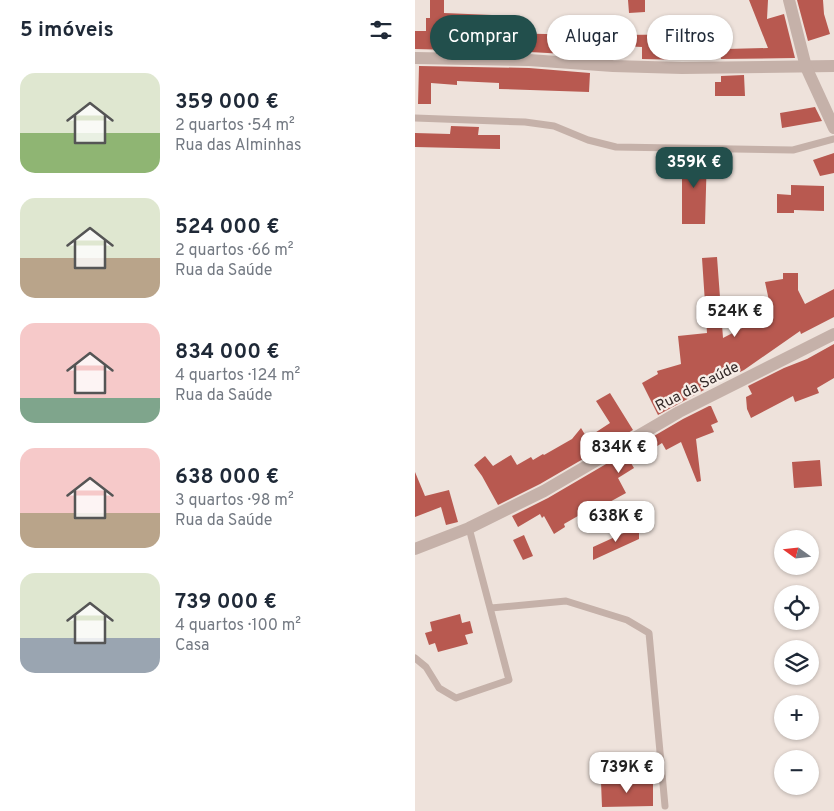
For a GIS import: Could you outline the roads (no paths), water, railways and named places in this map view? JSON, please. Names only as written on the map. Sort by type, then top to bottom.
[{"type":"street","points":[[789,0],[806,67],[834,128]]},
{"type":"street","points":[[415,58],[529,60],[613,66],[681,68],[834,66]]},
{"type":"street","name":"Rua da Saúde","points":[[415,549],[469,528],[543,491],[679,412],[834,334]]},
{"type":"lane","points":[[415,118],[481,119],[554,126],[588,140],[616,147],[793,150],[834,139]]},
{"type":"lane","points":[[415,658],[426,667],[439,688],[455,698],[509,680],[469,528]]},
{"type":"lane","points":[[491,608],[566,601],[627,620],[649,633],[665,806]]}]
